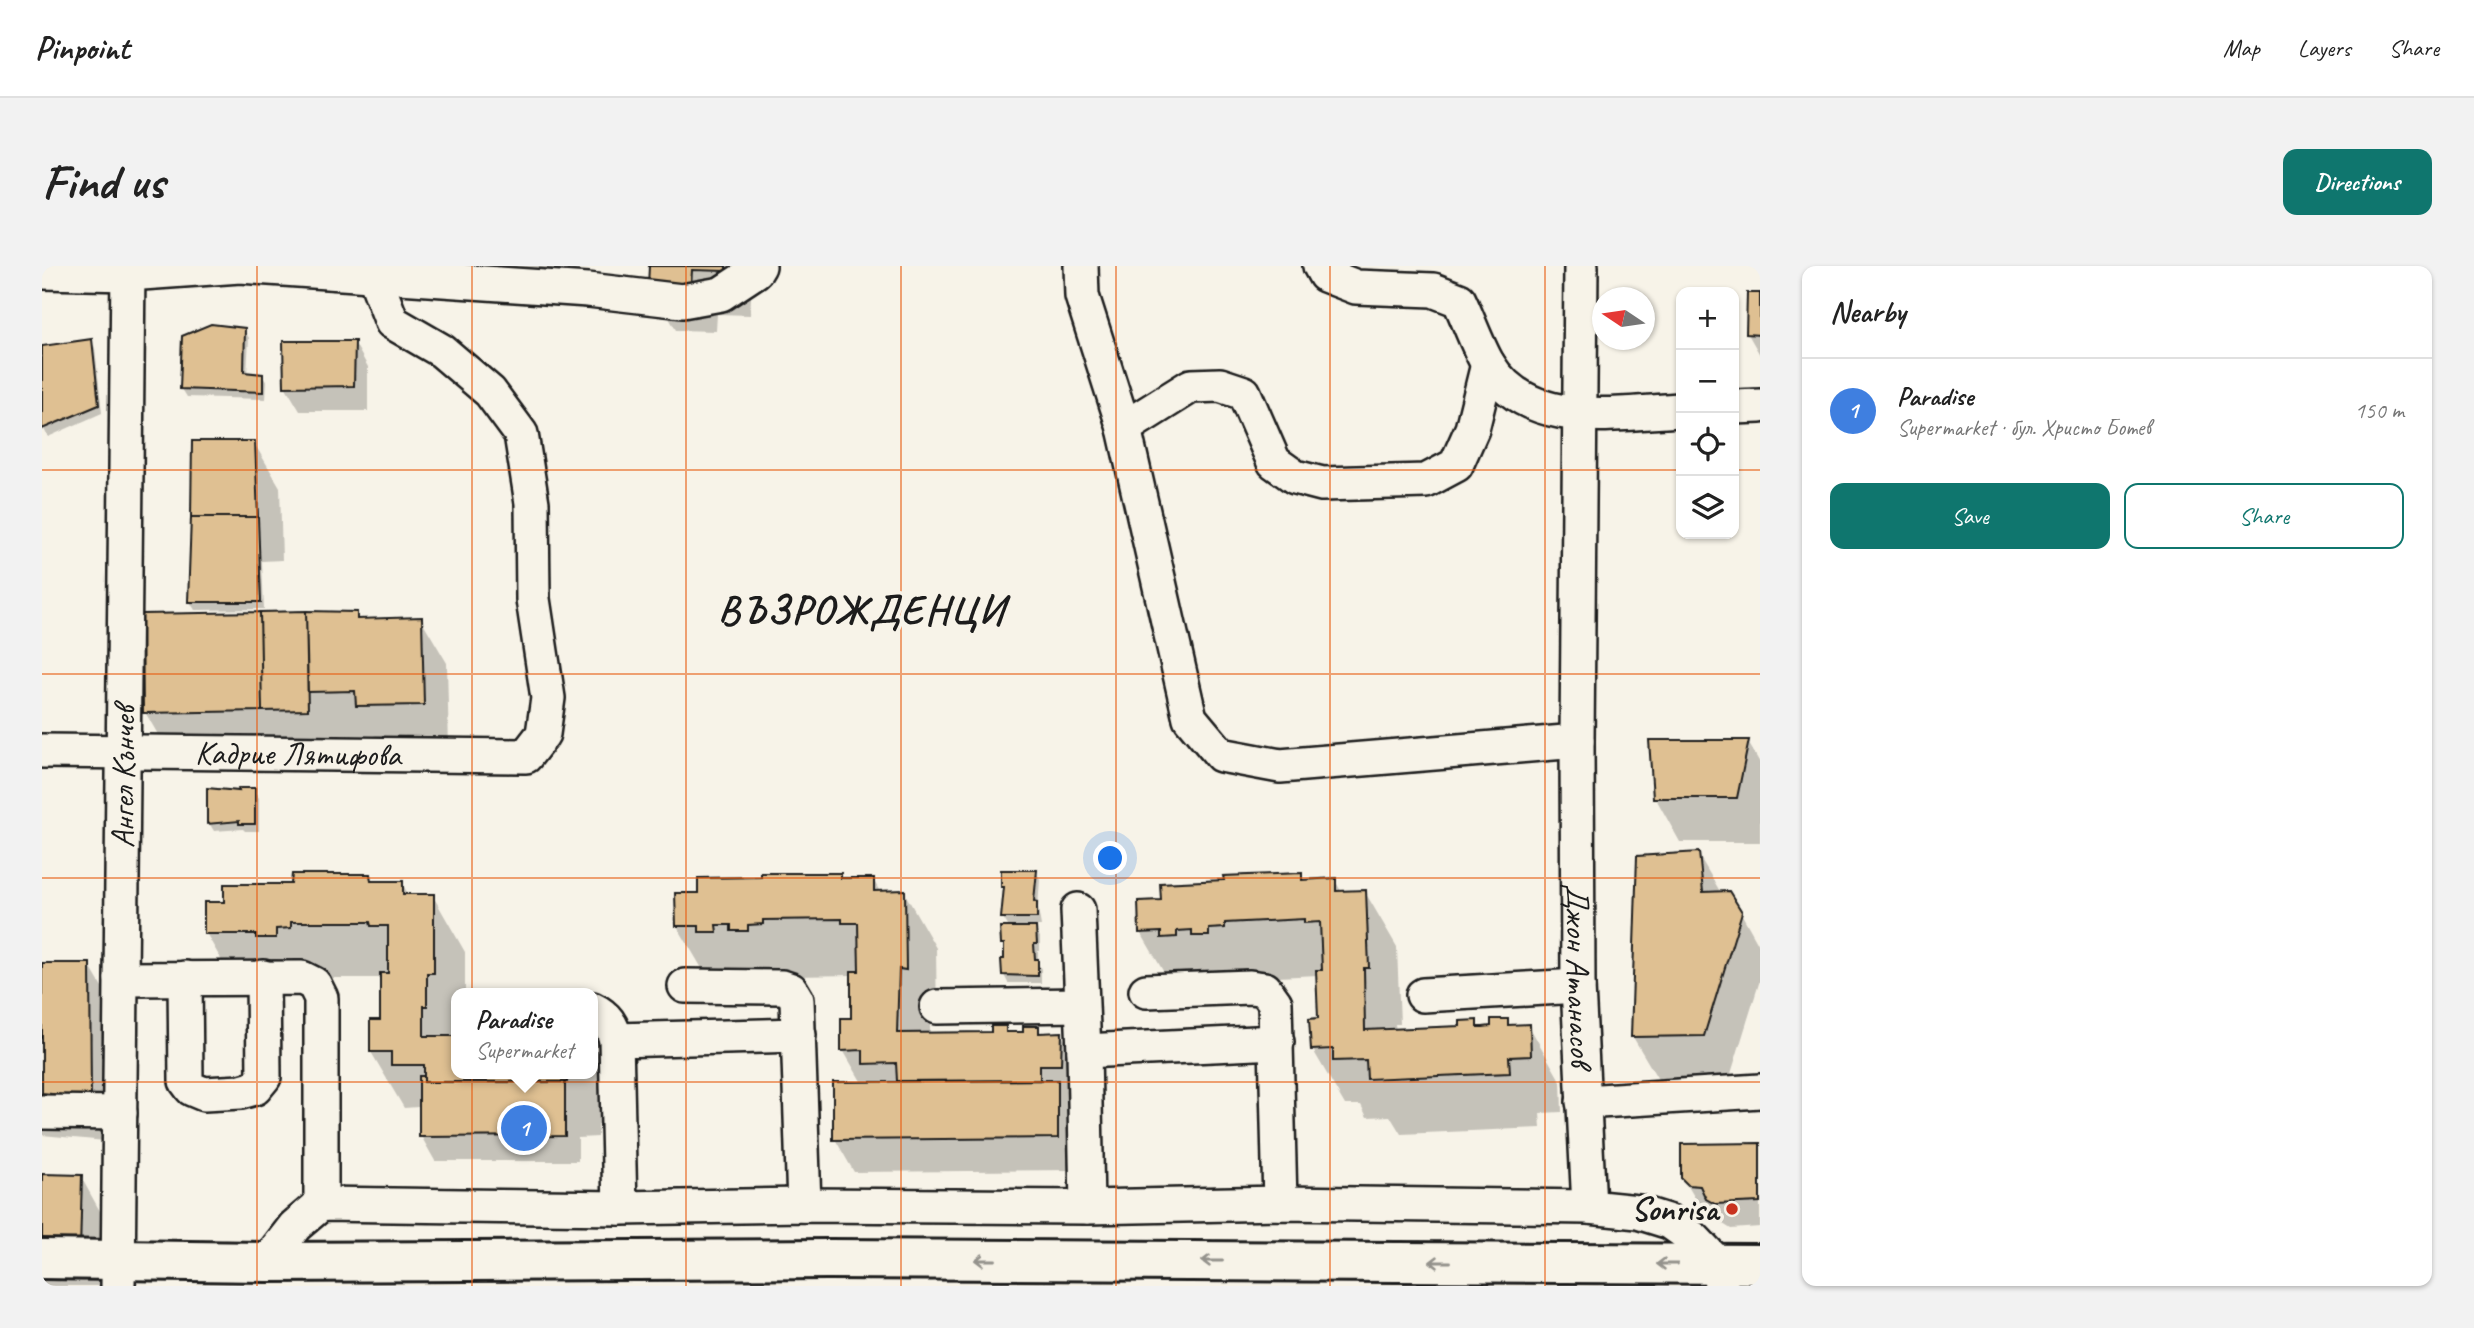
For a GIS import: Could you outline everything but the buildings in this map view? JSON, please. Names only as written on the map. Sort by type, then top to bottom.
[{"type":"main road","points":[[42,1259],[118,1273],[267,1262],[828,1259],[1720,1275],[1760,1264]]},
{"type":"street","points":[[42,272],[240,266],[374,275],[459,274],[589,278],[682,301],[721,294],[756,271],[759,266]]},
{"type":"street","points":[[1081,266],[1082,296],[1124,428],[1190,718],[1221,755],[1280,766],[1577,741]]},
{"type":"street","points":[[1320,266],[1325,275],[1356,287],[1433,290],[1459,300],[1488,364],[1506,387],[1532,405],[1579,415],[1676,410]]},
{"type":"street","name":"Джон Атанасов","points":[[1581,266],[1577,986],[1589,1207]]},
{"type":"street","name":"Ангел Кънчев","points":[[118,1273],[128,270]]},
{"type":"street","name":"Кадрие Лятифова","points":[[42,751],[526,756],[543,734],[548,698],[533,599],[533,503],[521,434],[490,392],[442,351],[392,322],[374,275]]},
{"type":"street","points":[[1124,428],[1191,386],[1220,385],[1244,393],[1274,461],[1296,477],[1322,484],[1426,481],[1456,465],[1472,429],[1488,364]]},
{"type":"street","points":[[1739,407],[1760,406]]},
{"type":"street","points":[[1078,910],[1087,1207]]},
{"type":"street","points":[[185,978],[186,1080],[192,1089],[204,1094],[241,1092],[255,1088],[264,1077],[264,977]]},
{"type":"street","points":[[121,979],[264,977],[302,978],[314,984],[321,998],[321,1204]]},
{"type":"street","points":[[685,986],[782,987],[791,990],[797,1000],[804,1205]]},
{"type":"street","points":[[1423,995],[1577,986]]},
{"type":"street","points":[[1146,991],[1250,987],[1265,989],[1275,1003],[1280,1203]]},
{"type":"street","points":[[937,1007],[1081,1004]]},
{"type":"street","points":[[598,1012],[611,1024],[616,1040],[620,1208]]},
{"type":"street","points":[[616,1040],[799,1035]]},
{"type":"street","points":[[1084,1051],[1277,1042]]},
{"type":"street","points":[[1583,1102],[1760,1091]]},
{"type":"street","points":[[42,1112],[120,1112]]},
{"type":"street","points":[[267,1262],[295,1226],[321,1204],[620,1208],[804,1205],[1087,1207],[1280,1203],[1589,1207],[1638,1212],[1670,1222],[1694,1239],[1720,1275]]},
{"type":"place","name":"Paradise","points":[[524,1128]]},
{"type":"place","name":"Sonrisa","points":[[1732,1209]]},
{"type":"district","name":"ВЪЗРОЖДЕНЦИ","points":[[862,610]]}]
